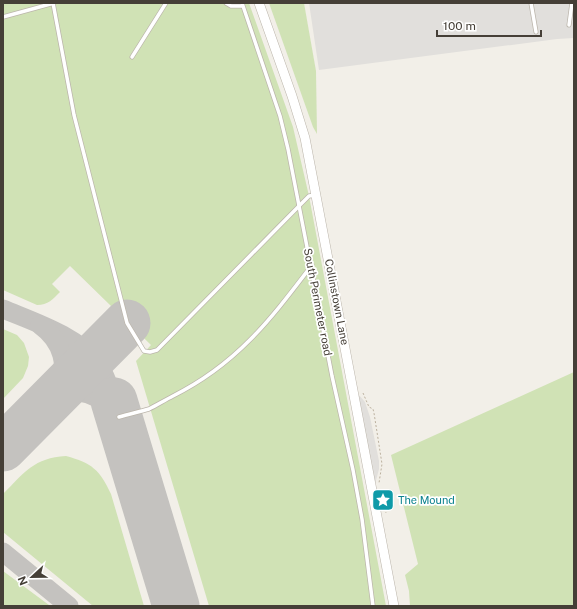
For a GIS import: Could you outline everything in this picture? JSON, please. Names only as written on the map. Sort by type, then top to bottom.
[{"type":"street","name":"Collinstown Lane","points":[[259,3],[292,96],[305,138],[317,194],[394,606]]},
{"type":"lane","points":[[3,17],[53,3],[74,115],[127,323],[144,351],[150,352],[157,350],[309,196],[317,194]]},
{"type":"lane","points":[[132,57],[166,3]]},
{"type":"lane","points":[[226,3],[231,6],[242,4]]},
{"type":"lane","points":[[530,3],[536,32]]},
{"type":"lane","points":[[569,25],[572,3]]},
{"type":"lane","name":"South Perimeter road","points":[[242,4],[280,116],[288,149],[312,265],[332,376],[353,470],[362,519],[373,606]]},
{"type":"lane","points":[[119,417],[149,409],[193,386],[230,360],[251,341],[277,311],[312,265]]},
{"type":"path","points":[[360,394],[364,394],[369,407],[373,409],[374,413],[382,464],[379,485]]},
{"type":"green space","points":[[3,3],[249,3],[293,127],[309,196],[386,606],[209,606],[136,361],[151,345],[70,266],[52,284],[60,292],[44,304],[37,305],[3,290]]},
{"type":"green space","points":[[269,3],[304,3],[316,71],[317,134],[313,127]]},
{"type":"green space","points":[[3,329],[17,335],[24,343],[29,357],[28,366],[23,378],[3,399]]},
{"type":"green space","points":[[574,372],[574,606],[410,606],[409,591],[405,575],[418,564],[391,455]]},
{"type":"green space","points":[[66,456],[89,465],[99,473],[107,486],[111,494],[144,606],[93,606],[3,532],[3,494],[24,473],[38,463],[55,457]]},
{"type":"green space","points":[[3,571],[49,605],[50,606],[3,606]]},
{"type":"shaded area","points":[[309,3],[574,3],[574,38],[319,70]]},
{"type":"shaded area","points":[[358,394],[365,402],[370,417],[379,461],[379,469],[374,488]]},
{"type":"taxiway","points":[[3,309],[55,331],[79,345],[101,368],[108,382],[114,401]]},
{"type":"taxiway","points":[[3,447],[48,402],[61,383],[63,373],[62,355],[54,339],[48,331],[40,325]]},
{"type":"taxiway","points":[[48,403],[69,393],[79,392],[88,394],[105,403],[120,420]]},
{"type":"taxiway","points":[[3,552],[69,606]]},
{"type":"runway","points":[[3,448],[127,323]]},
{"type":"runway","points":[[114,401],[176,606]]},
{"type":"place","name":"The Mound","points":[[383,500]]}]
